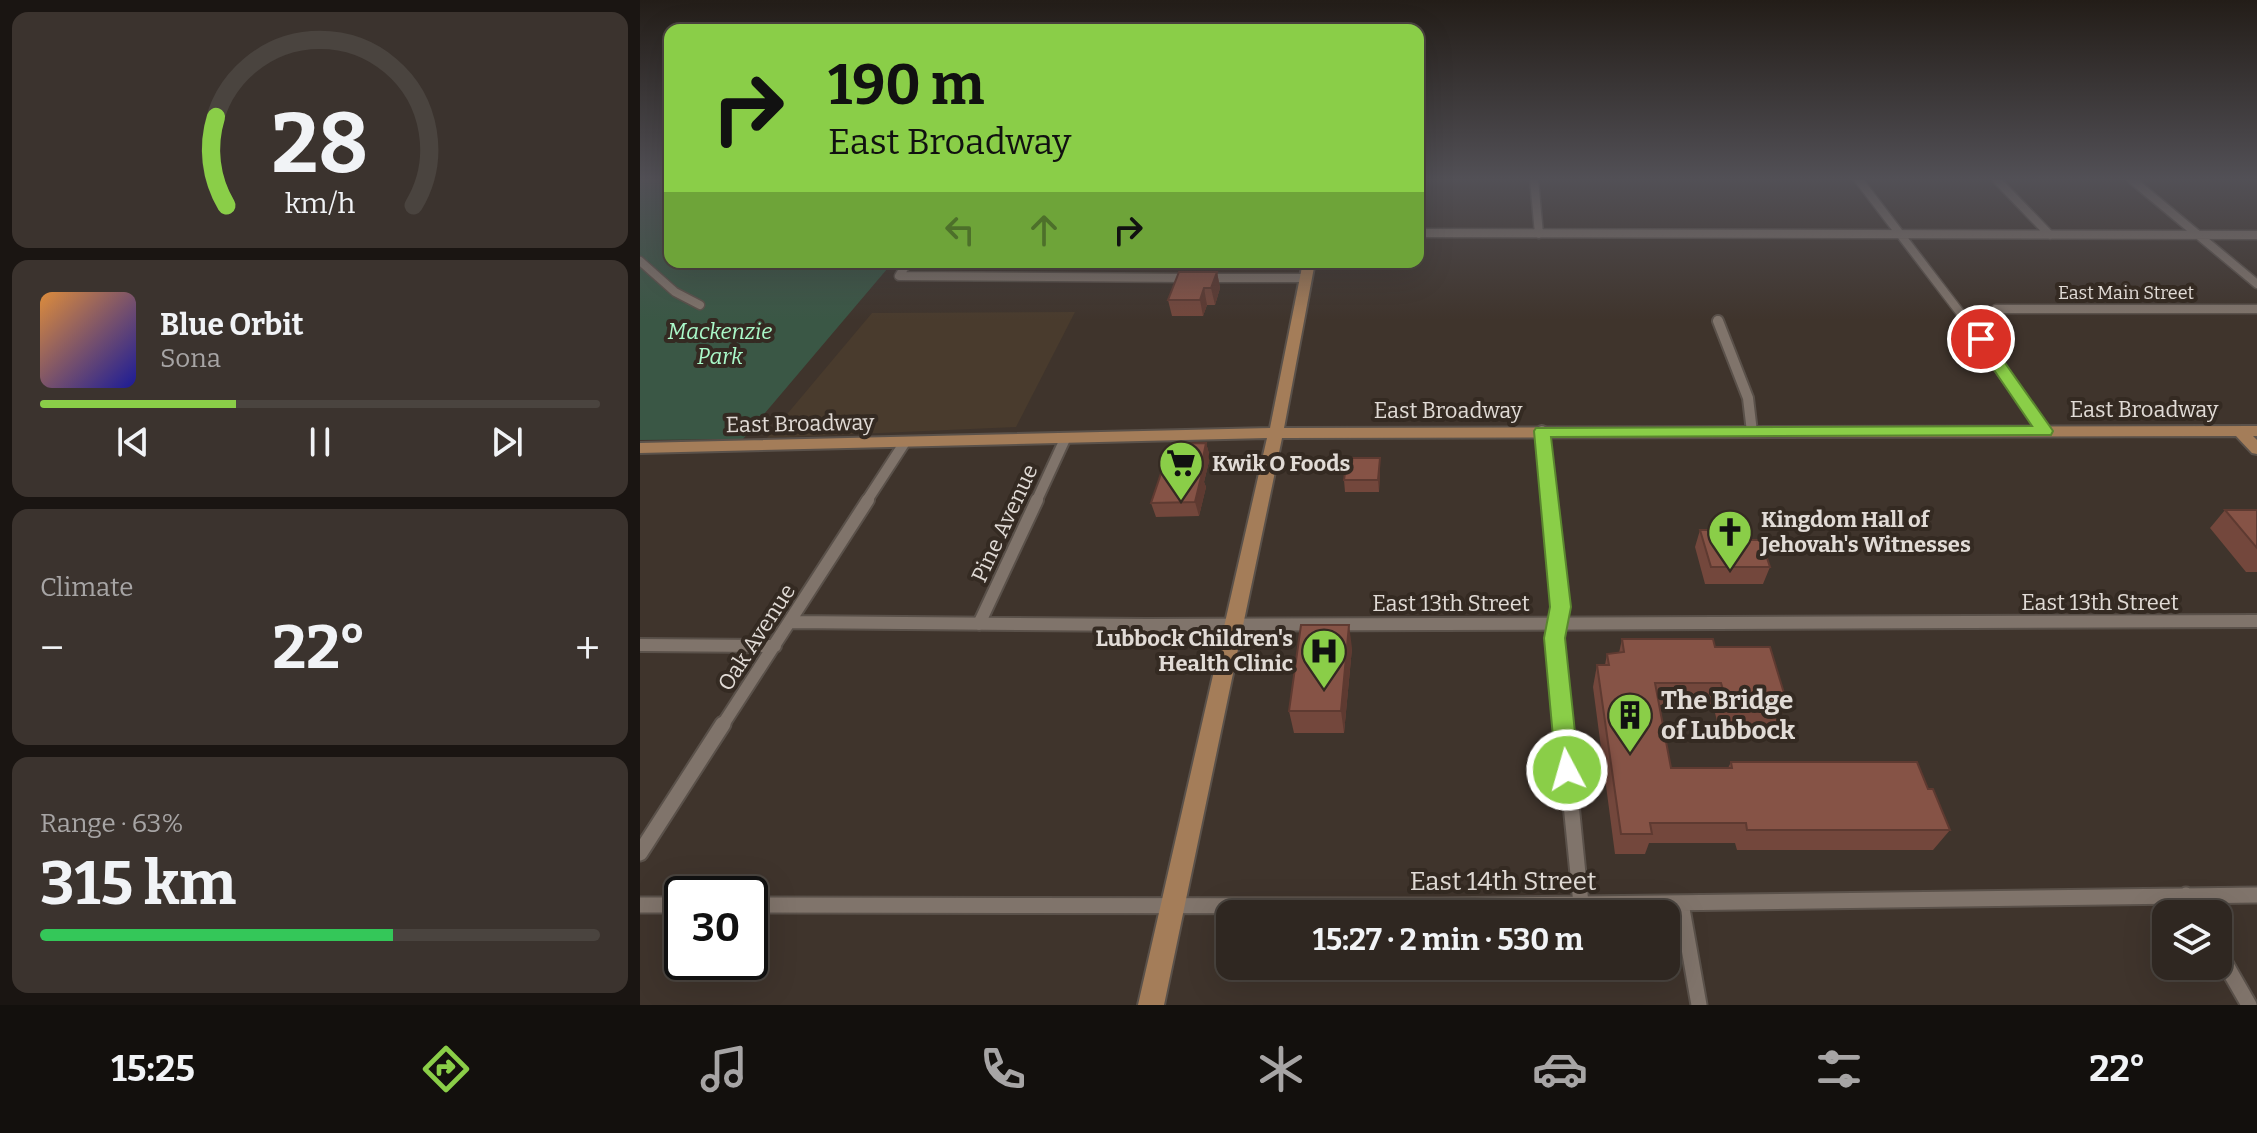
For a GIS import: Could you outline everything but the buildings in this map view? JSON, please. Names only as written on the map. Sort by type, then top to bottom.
[{"type":"main road","points":[[1151,1005],[1276,433],[1308,268]]},
{"type":"main road","points":[[2240,431],[2257,449]]},
{"type":"main road","name":"East Broadway","points":[[640,448],[1276,433],[2257,431]]},
{"type":"street","points":[[1538,226],[1539,234]]},
{"type":"street","points":[[1893,226],[1993,356],[2045,431]]},
{"type":"street","points":[[2041,226],[2050,235]]},
{"type":"street","points":[[2187,226],[2257,284]]},
{"type":"street","points":[[1424,233],[2257,235]]},
{"type":"street","points":[[640,261],[675,292],[700,305]]},
{"type":"street","points":[[904,268],[899,276],[1306,278]]},
{"type":"street","name":"East Main Street","points":[[1996,309],[2257,309]]},
{"type":"street","points":[[1718,320],[1748,398],[1752,432]]},
{"type":"street","points":[[1542,431],[1560,607],[1554,638],[1581,900]]},
{"type":"street","name":"Pine Avenue","points":[[979,624],[1065,439]]},
{"type":"street","name":"Oak Avenue","points":[[640,853],[905,442]]},
{"type":"street","name":"East 13th Street","points":[[790,622],[1234,625],[2257,621]]},
{"type":"street","points":[[640,645],[775,646]]},
{"type":"street","points":[[2186,895],[2189,900]]},
{"type":"street","name":"East 14th Street","points":[[1681,903],[2257,895]]},
{"type":"street","points":[[1681,903],[1699,1005]]},
{"type":"street","points":[[640,905],[664,905]]},
{"type":"street","name":"East 14th Street","points":[[768,905],[1216,905]]},
{"type":"street","points":[[2232,975],[2249,1005]]},
{"type":"shaded area","points":[[1075,312],[1016,427],[767,438],[872,313]]},
{"type":"green space","name":"Mackenzie Park","points":[[640,226],[664,226],[664,268],[888,268],[743,439],[640,440]]},
{"type":"place","name":"Kwik O Foods","points":[[1181,502]]},
{"type":"place","name":"Kingdom Hall of Jehovah's Witnesses","points":[[1730,571]]},
{"type":"place","name":"Lubbock Children's Health Clinic","points":[[1324,690]]},
{"type":"place","name":"The Bridge of Lubbock","points":[[1630,754]]},
{"type":"route","points":[[1567,770],[1554,638],[1560,607],[1542,431],[2045,431],[1981,339]]}]
